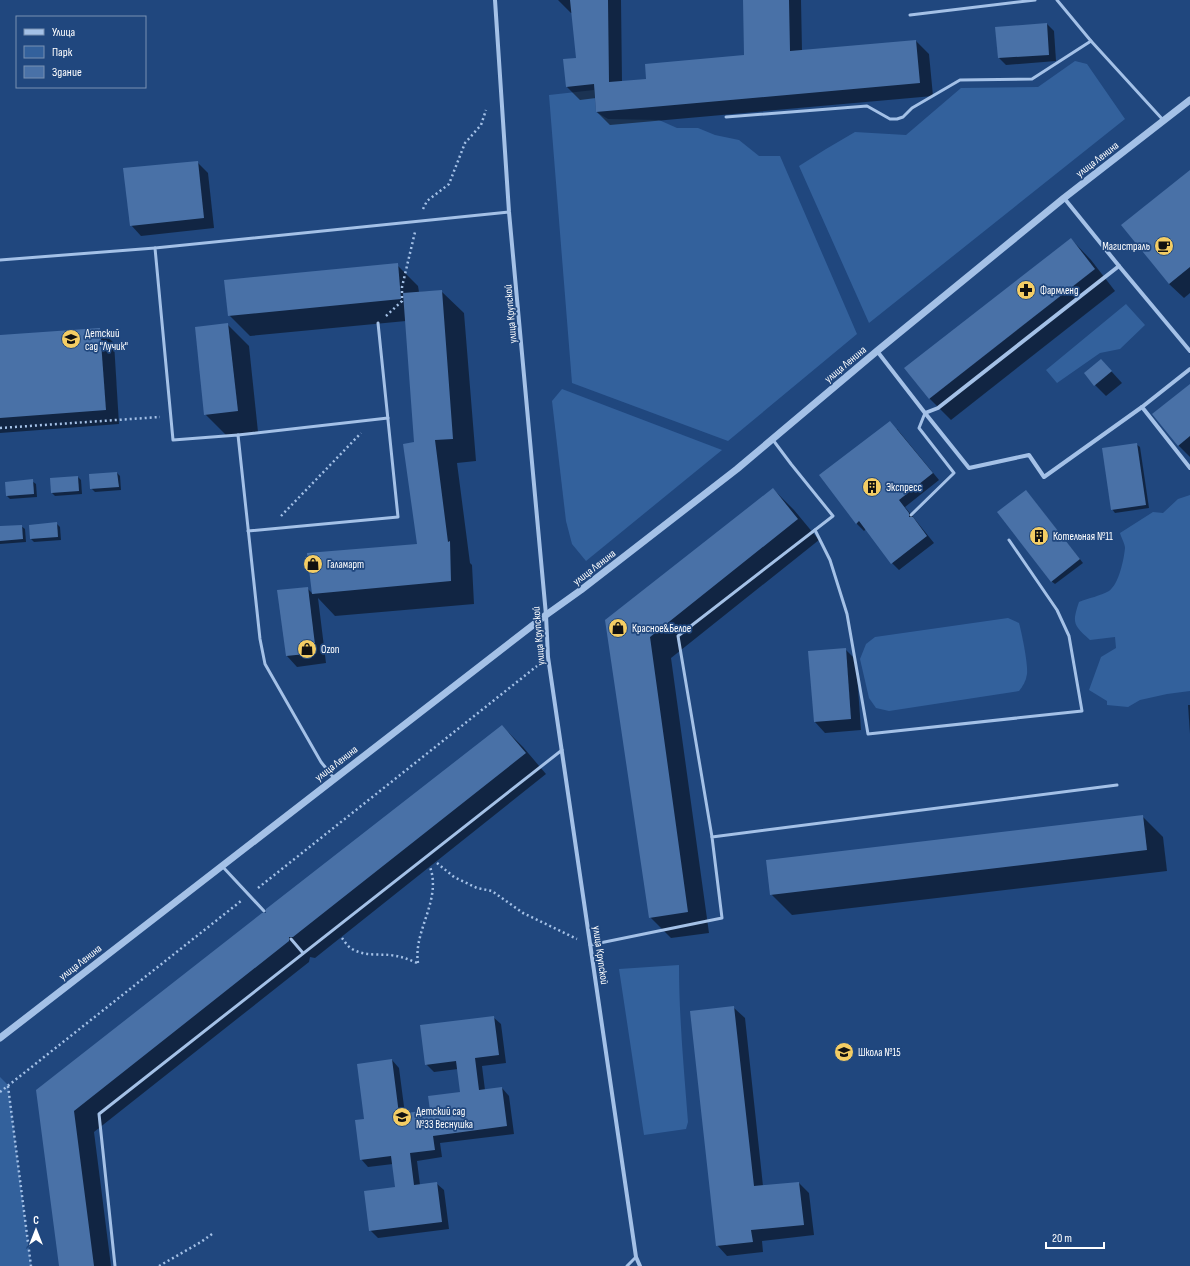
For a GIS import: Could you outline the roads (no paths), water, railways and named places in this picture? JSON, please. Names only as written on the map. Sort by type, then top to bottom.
[{"type":"street","name":"улица Крупской","points":[[495,0],[509,212],[546,615],[548,657],[636,1256],[640,1266]]},
{"type":"street","name":"улица Ленина","points":[[0,1038],[334,778],[546,615],[582,590],[737,469],[877,351],[1064,198],[1190,100]]},
{"type":"street","points":[[1064,198],[1190,350]]},
{"type":"street","points":[[925,413],[938,408],[1119,266]]},
{"type":"street","points":[[877,351],[969,468],[1028,455],[1044,477],[1142,407],[1190,369]]},
{"type":"street","points":[[1142,407],[1190,468]]},
{"type":"lane","points":[[910,15],[1035,0]]},
{"type":"lane","points":[[1057,0],[1091,41],[1164,121]]},
{"type":"lane","points":[[726,117],[868,106],[890,119],[896,120],[903,117],[912,108],[960,80],[1032,79],[1091,41]]},
{"type":"lane","points":[[0,260],[155,248],[509,212]]},
{"type":"lane","points":[[155,248],[173,440],[238,435],[388,418]]},
{"type":"lane","points":[[248,531],[398,517],[378,324]]},
{"type":"lane","points":[[911,515],[954,473],[919,428],[925,413]]},
{"type":"lane","points":[[238,435],[260,639],[265,664],[321,762],[334,778]]},
{"type":"lane","points":[[590,945],[722,918],[712,837],[678,636],[833,516],[790,464],[772,439]]},
{"type":"lane","points":[[815,530],[830,560],[847,614],[868,734],[1082,711],[1069,636],[1057,610],[1009,540]]},
{"type":"lane","points":[[115,1266],[99,1114],[562,750]]},
{"type":"lane","points":[[712,837],[1117,785]]},
{"type":"lane","points":[[222,866],[264,911]]},
{"type":"lane","points":[[291,939],[303,953]]},
{"type":"lane","points":[[628,1266],[636,1256]]},
{"type":"place","name":"Магистраль","points":[[1164,246]]},
{"type":"place","name":"Фармленд","points":[[1026,290]]},
{"type":"place","name":"Детский сад \"Лучик\"","points":[[71,339]]},
{"type":"place","name":"Экспресс","points":[[872,487]]},
{"type":"place","name":"Котельная №11","points":[[1039,536]]},
{"type":"place","name":"Галамарт","points":[[313,564]]},
{"type":"place","name":"Красное&Белое","points":[[618,628]]},
{"type":"place","name":"Ozon","points":[[307,649]]},
{"type":"place","name":"Школа №15","points":[[844,1052]]},
{"type":"place","name":"Детский сад №33 Веснушка","points":[[402,1117]]}]
